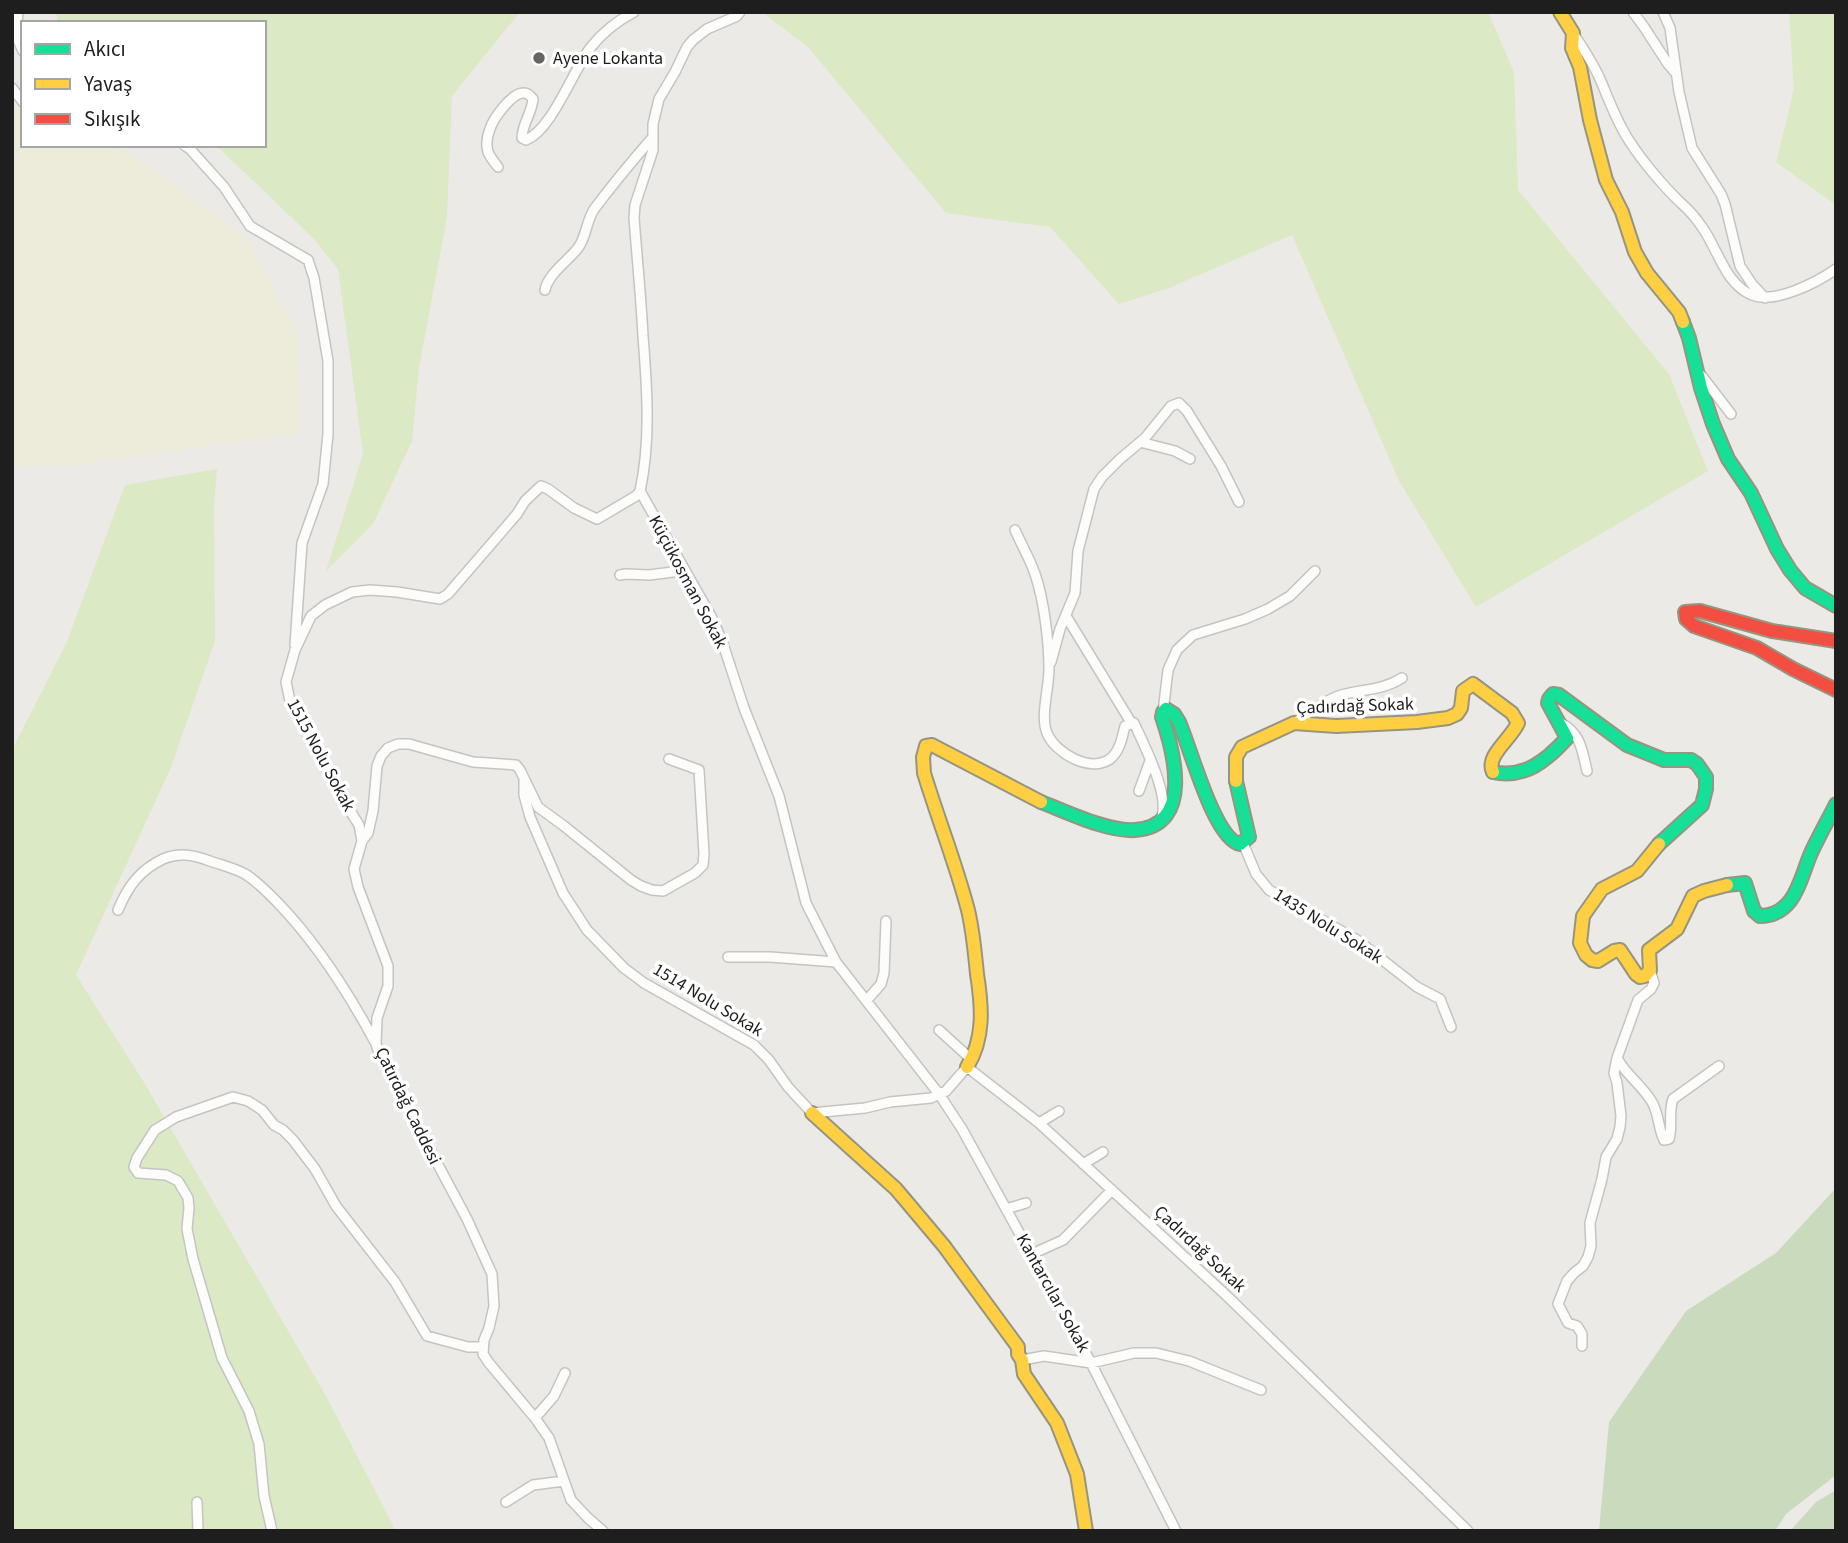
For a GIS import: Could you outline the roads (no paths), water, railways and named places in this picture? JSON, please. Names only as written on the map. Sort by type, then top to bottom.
[{"type":"street","points":[[18,12],[16,36],[21,47]]},
{"type":"street","points":[[498,167],[489,154],[487,145],[488,132],[499,112],[519,93],[530,95],[533,99],[532,108],[522,131],[522,138],[530,139],[550,117],[591,47],[608,28],[634,12]]},
{"type":"street","points":[[640,491],[647,415],[634,210],[653,150],[653,124],[659,99],[676,72],[687,47],[700,33],[737,16],[740,12]]},
{"type":"street","points":[[1560,12],[1591,61],[1618,122],[1635,150],[1690,210],[1736,284],[1744,291],[1765,298],[1788,293],[1836,269]]},
{"type":"street","points":[[1633,12],[1675,72]]},
{"type":"street","points":[[1664,12],[1670,28],[1675,72],[1692,148],[1721,194],[1740,266],[1765,298]]},
{"type":"street","points":[[1573,33],[1573,48],[1580,67],[1605,180],[1622,212],[1640,263],[1679,312],[1689,338],[1700,388],[1722,446],[1751,493],[1790,570],[1805,588],[1836,606]]},
{"type":"street","points":[[545,290],[546,282],[583,240],[593,211],[653,137]]},
{"type":"street","points":[[187,147],[224,187],[250,226],[308,260],[314,278],[328,360],[328,435],[323,484],[302,543],[295,650]]},
{"type":"street","points":[[1698,371],[1731,414]]},
{"type":"street","points":[[1049,671],[1060,629],[1075,593],[1078,551],[1094,489],[1102,477],[1140,442],[1171,406],[1179,403],[1187,411],[1239,502]]},
{"type":"street","points":[[1140,442],[1175,451],[1190,459]]},
{"type":"street","name":"1515 Nolu Sokak","points":[[362,841],[359,825],[290,701],[286,682],[295,650],[311,616],[317,610],[352,592],[397,592],[440,599],[448,594],[517,514],[525,501],[541,486],[574,508],[597,519],[640,491]]},
{"type":"street","name":"Küçükosman Sokak","points":[[640,491],[712,618],[722,641],[744,708],[779,796],[806,903],[836,962],[939,1094]]},
{"type":"street","points":[[1015,530],[1035,575],[1046,626],[1049,671],[1046,732],[1054,744],[1073,759],[1092,765],[1108,761],[1118,750],[1125,726],[1132,724]]},
{"type":"street","points":[[812,1113],[930,1098],[946,1091],[969,1064],[977,1046],[982,1019],[968,913],[924,773],[923,757],[926,746],[932,745],[1038,801],[1105,826],[1135,830],[1151,826],[1160,821],[1172,806],[1176,783],[1172,747],[1162,717],[1168,670],[1177,650],[1193,635],[1268,609],[1290,596],[1315,571]]},
{"type":"street","points":[[621,575],[673,572]]},
{"type":"street","points":[[1836,641],[1740,625],[1691,609],[1685,611],[1684,616],[1695,626],[1757,648],[1836,690]]},
{"type":"street","points":[[1066,616],[1132,724],[1134,723],[1161,788],[1165,808],[1160,821]]},
{"type":"street","points":[[1294,723],[1337,696],[1382,688],[1402,678]]},
{"type":"street","name":"Çadırdağ Sokak","points":[[1243,844],[1249,837],[1236,783],[1236,757],[1242,747],[1294,723],[1336,726],[1448,718],[1457,714],[1461,708],[1463,691],[1473,684],[1516,718],[1516,730],[1489,762],[1492,772],[1510,776],[1526,771],[1561,746],[1567,738],[1561,723]]},
{"type":"street","points":[[1587,771],[1577,738],[1548,707],[1546,701],[1553,694],[1559,695],[1627,745],[1664,760],[1691,760],[1706,777],[1702,805],[1658,845],[1637,871],[1602,889],[1583,916],[1580,943],[1592,960],[1598,961],[1620,950],[1635,974],[1645,976],[1650,970]]},
{"type":"street","points":[[1163,712],[1166,709],[1176,715],[1217,821],[1226,837],[1237,845],[1243,844]]},
{"type":"street","name":"Çatırdağ Caddesi","points":[[484,1347],[494,1306],[492,1275],[467,1219],[380,1056],[376,1044],[377,1018],[388,986],[388,966],[358,887],[354,869],[373,811],[377,766],[388,748],[409,744],[473,762],[516,765],[524,780]]},
{"type":"street","points":[[524,780],[538,807],[631,880],[652,890],[663,891],[695,873],[703,865],[704,854],[699,770],[669,760]]},
{"type":"street","points":[[1139,791],[1150,761]]},
{"type":"street","name":"1514 Nolu Sokak","points":[[524,780],[524,795],[530,817],[563,893],[587,930],[624,968],[644,983],[754,1045],[826,1129],[895,1187],[983,1298],[1018,1347],[1024,1374],[1057,1423],[1077,1474],[1087,1531]]},
{"type":"street","points":[[1582,1346],[1582,1334],[1577,1326],[1568,1323],[1558,1304],[1567,1281],[1583,1266],[1591,1246],[1590,1223],[1606,1157],[1617,1139],[1621,1116],[1614,1073],[1617,1058],[1638,1000],[1654,984],[1649,950],[1677,929],[1693,896],[1704,891],[1745,883],[1754,910],[1761,917],[1783,907],[1797,893],[1805,867],[1836,804]]},
{"type":"street","name":"1435 Nolu Sokak","points":[[1243,844],[1256,874],[1269,890],[1357,940],[1417,988],[1440,999],[1451,1027]]},
{"type":"street","points":[[118,910],[135,879],[151,865],[170,856],[192,855],[244,874],[269,894],[305,932],[344,988],[376,1044]]},
{"type":"street","points":[[867,1000],[881,984],[884,973],[886,921]]},
{"type":"street","points":[[728,957],[836,962]]},
{"type":"street","name":"Çadırdağ Sokak","points":[[939,1030],[969,1064],[1039,1123],[1227,1296],[1468,1531]]},
{"type":"street","points":[[1617,1058],[1653,1104],[1664,1140],[1671,1135],[1669,1120],[1673,1099],[1718,1066]]},
{"type":"street","name":"Kantarcılar Sokak","points":[[939,1094],[962,1129],[1091,1363],[1175,1531]]},
{"type":"street","points":[[272,1531],[264,1496],[259,1444],[249,1411],[222,1357],[193,1259],[187,1229],[188,1198],[178,1181],[166,1175],[138,1173],[134,1167],[155,1129],[176,1117],[233,1097],[248,1101],[262,1110],[274,1125],[293,1140],[315,1169],[336,1206],[396,1282],[427,1336],[468,1347],[484,1347],[483,1354],[489,1363],[549,1438],[571,1500],[603,1531]]},
{"type":"street","points":[[1039,1123],[1059,1111]]},
{"type":"street","points":[[1083,1164],[1103,1152]]},
{"type":"street","points":[[1032,1254],[1063,1240],[1111,1191]]},
{"type":"street","points":[[1006,1209],[1026,1203]]},
{"type":"street","points":[[1022,1360],[1044,1356],[1091,1363],[1134,1353],[1167,1354],[1261,1390]]},
{"type":"street","points":[[535,1418],[554,1396],[565,1373]]},
{"type":"street","points":[[506,1502],[533,1485],[564,1481]]},
{"type":"street","points":[[198,1502],[198,1531]]},
{"type":"place","name":"Ayene Lokanta","points":[[539,58]]}]
